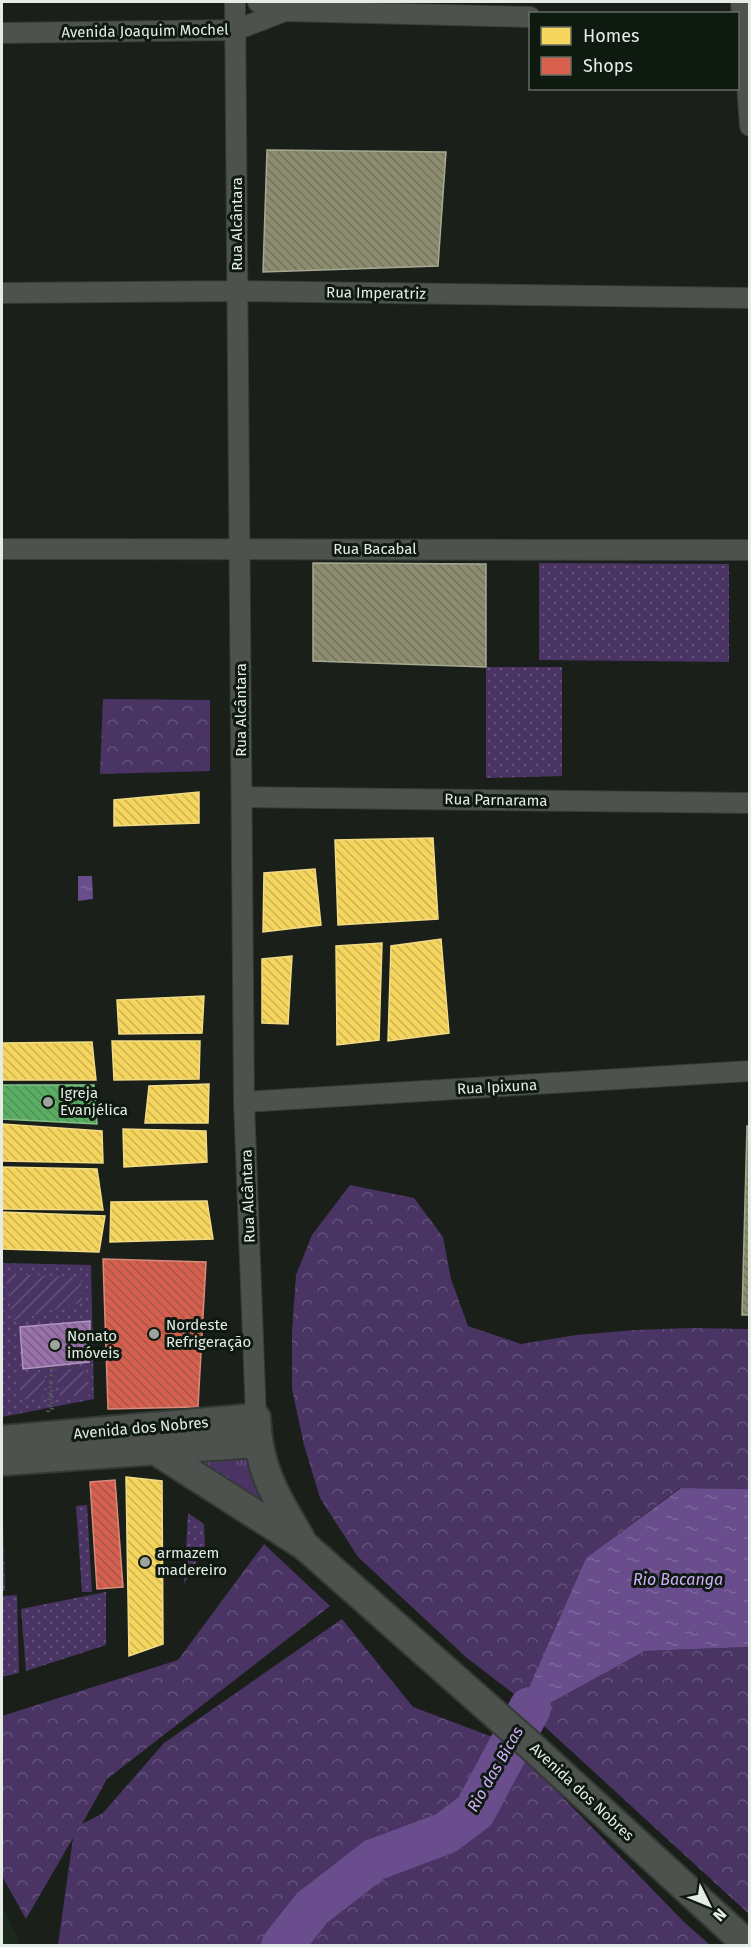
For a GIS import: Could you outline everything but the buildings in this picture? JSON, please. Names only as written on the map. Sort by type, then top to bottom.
[{"type":"main road","name":"Avenida dos Nobres","points":[[2,1440],[256,1430]]},
{"type":"main road","name":"Avenida dos Nobres","points":[[2,1461],[155,1450],[256,1430]]},
{"type":"main road","name":"Avenida dos Nobres","points":[[256,1430],[267,1478],[305,1546]]},
{"type":"main road","name":"Avenida dos Nobres","points":[[155,1450],[305,1546],[489,1708],[749,1946]]},
{"type":"street","name":"Rua Alcântara","points":[[235,2],[244,1102],[256,1430]]},
{"type":"street","name":"Avenida Joaquim Mochel","points":[[258,2],[285,10],[529,17]]},
{"type":"street","points":[[741,2],[740,22],[750,126]]},
{"type":"street","name":"Avenida Joaquim Mochel","points":[[2,33],[236,30],[285,10]]},
{"type":"street","name":"Rua Imperatriz","points":[[2,293],[238,291],[750,298]]},
{"type":"street","name":"Rua Bacabal","points":[[2,549],[750,550]]},
{"type":"street","name":"Rua Parnarama","points":[[242,797],[750,803]]},
{"type":"street","name":"Rua Ipixuna","points":[[244,1102],[750,1071]]},
{"type":"path","points":[[50,1415],[50,1392],[51,1380],[52,1368],[50,1384],[52,1390],[53,1396],[50,1415]]},
{"type":"shaded area","points":[[5,1910],[18,1941],[15,1945],[2,1945],[2,1913]]},
{"type":"green space","points":[[539,563],[729,564],[729,662],[539,660]]},
{"type":"green space","points":[[486,667],[562,667],[562,776],[486,778]]},
{"type":"green space","points":[[103,699],[210,700],[210,771],[100,774]]},
{"type":"green space","points":[[350,1185],[414,1198],[443,1237],[451,1279],[468,1326],[521,1344],[576,1335],[635,1330],[749,1329],[749,1489],[680,1488],[586,1558],[523,1701],[467,1658],[358,1557],[320,1498],[304,1445],[292,1389],[292,1331],[296,1275],[312,1235]]},
{"type":"green space","points":[[2,1263],[91,1265],[94,1399],[2,1417]]},
{"type":"green space","points":[[6,1274],[81,1277],[82,1302],[12,1321]]},
{"type":"green space","points":[[55,1369],[83,1369],[90,1396],[60,1396]]},
{"type":"green space","points":[[45,1372],[44,1397],[20,1400],[20,1375]]},
{"type":"green space","points":[[251,1455],[273,1511],[174,1461]]},
{"type":"green space","points":[[2,1489],[5,1591],[2,1591]]},
{"type":"green space","points":[[87,1505],[92,1592],[82,1592],[76,1506]]},
{"type":"green space","points":[[188,1513],[204,1524],[205,1546],[184,1584]]},
{"type":"green space","points":[[264,1544],[330,1606],[107,1779],[82,1824],[103,1813],[164,1743],[342,1619],[413,1707],[511,1744],[683,1921],[710,1945],[58,1945],[73,1838],[26,1919],[2,1876],[2,1716],[178,1660]]},
{"type":"green space","points":[[106,1592],[106,1645],[26,1671],[21,1609]]},
{"type":"green space","points":[[17,1595],[19,1673],[2,1677],[2,1596]]},
{"type":"green space","points":[[749,1647],[749,1914],[544,1726],[534,1712],[645,1651]]},
{"type":"water","points":[[78,876],[92,876],[93,899],[78,901]]},
{"type":"water","name":"Rio Bacanga","points":[[681,1488],[749,1489],[749,1647],[645,1651],[534,1712],[523,1701],[586,1558]]},
{"type":"waterway","name":"Rio das Bicas","points":[[282,1946],[312,1908],[374,1860],[446,1833],[475,1811],[530,1708]]},
{"type":"place","name":"Igreja Evanjélica","points":[[48,1102]]},
{"type":"place","name":"Nordeste Refrigeração","points":[[154,1334]]},
{"type":"place","name":"Nonato imóveis","points":[[55,1345]]},
{"type":"place","name":"armazem madereiro","points":[[145,1562]]}]
